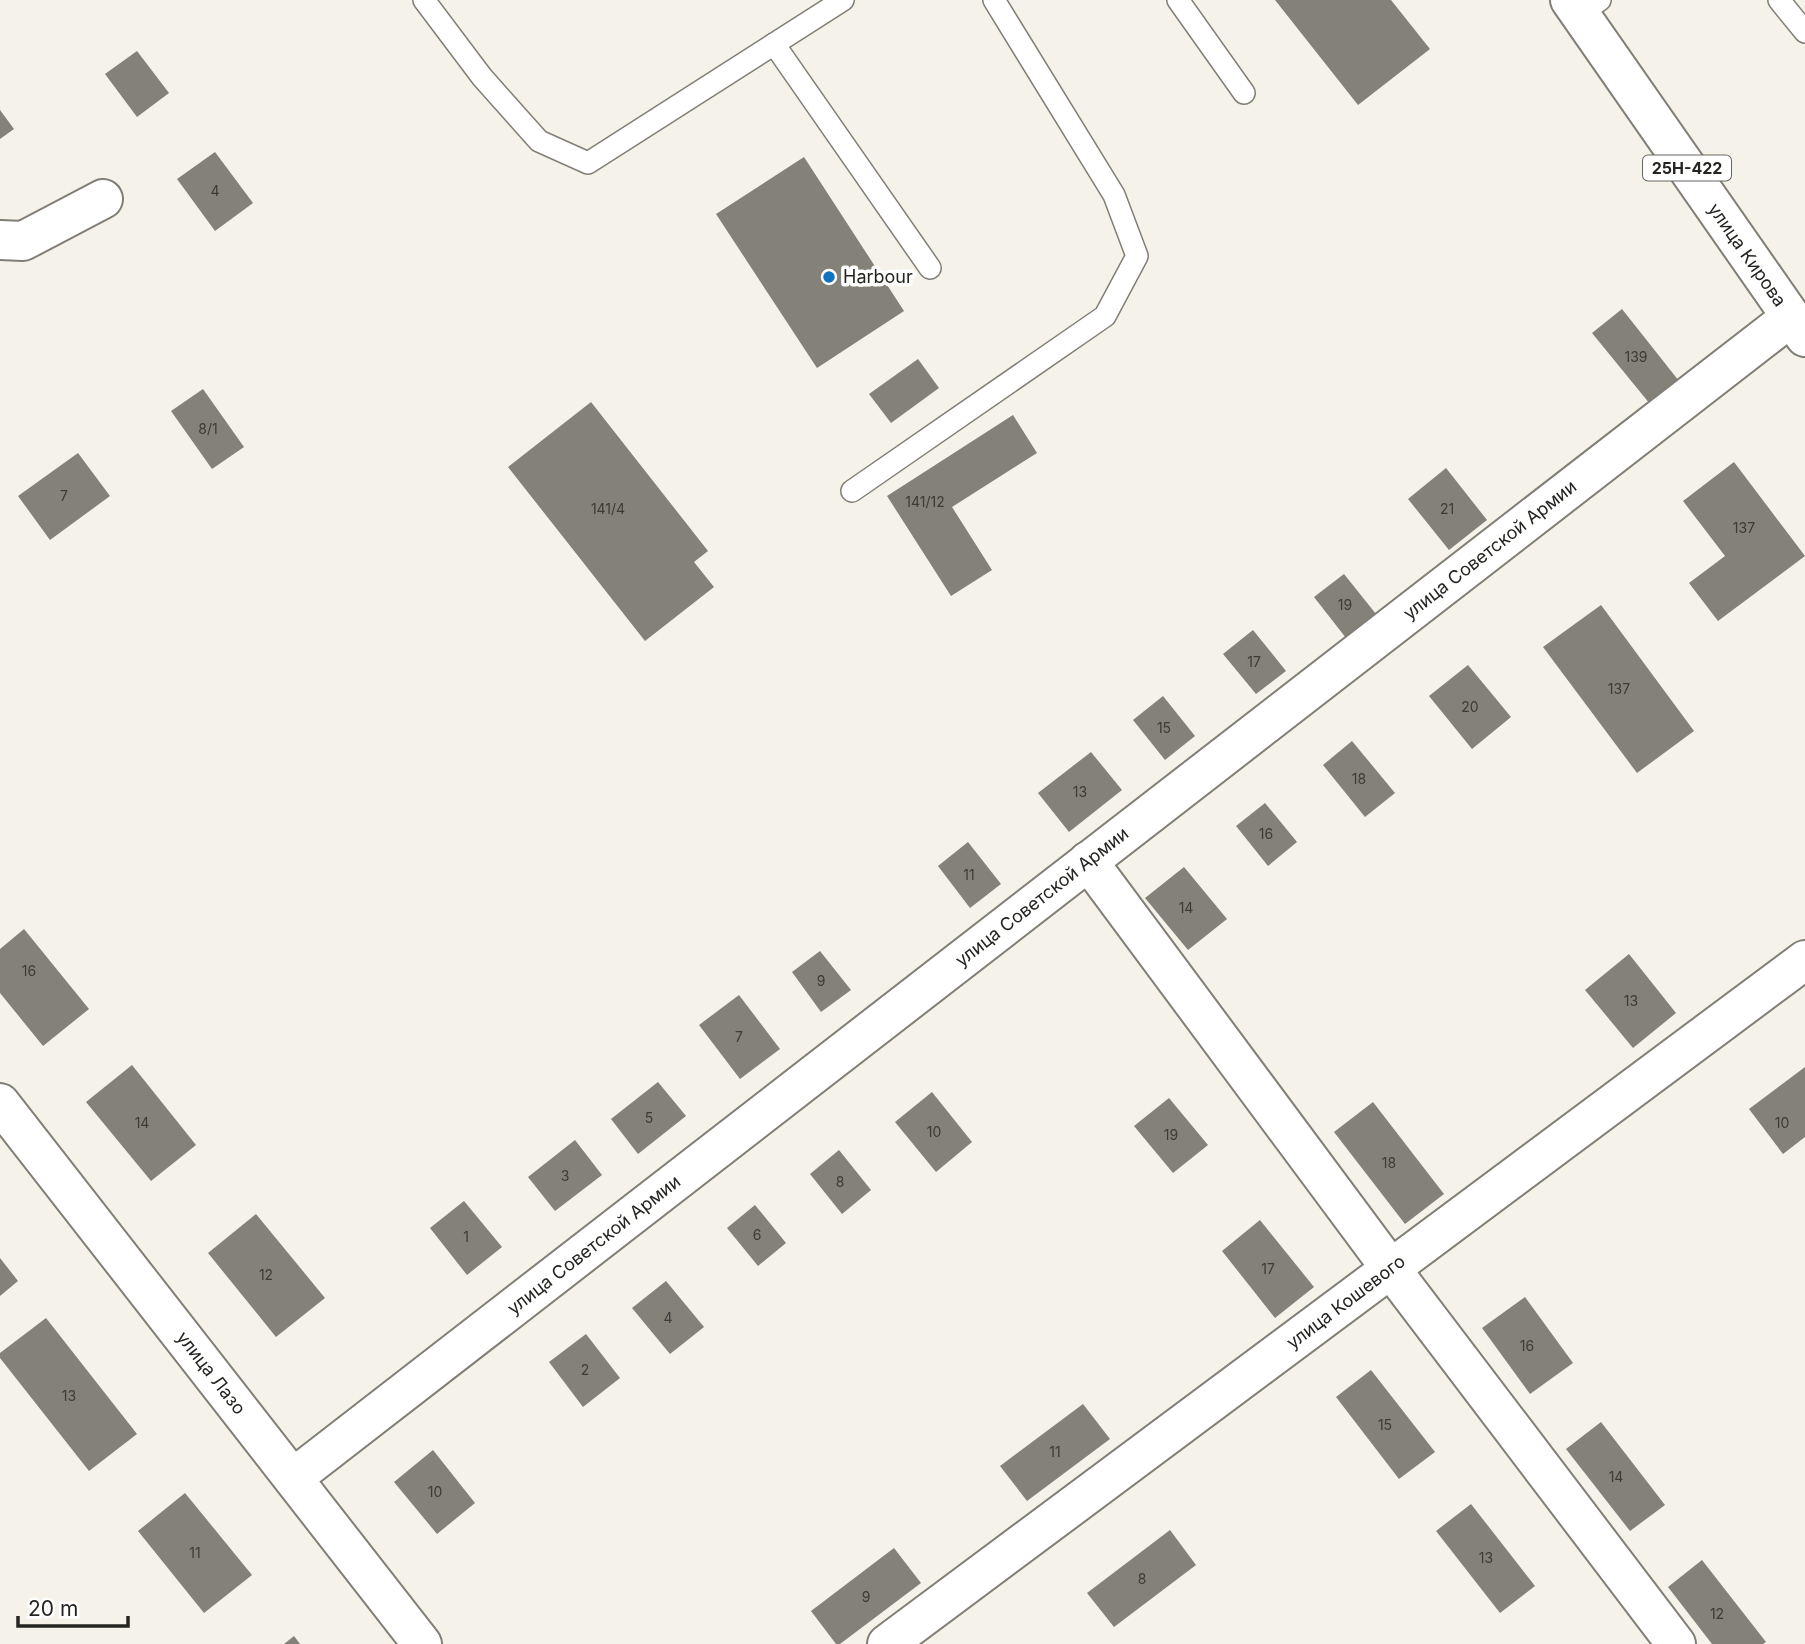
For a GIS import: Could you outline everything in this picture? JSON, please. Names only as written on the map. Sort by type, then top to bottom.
[{"type":"street","name":"улица Кирова","points":[[1583,5],[1798,327]]},
{"type":"street","points":[[0,240],[23,241],[103,200]]},
{"type":"street","name":"улица Советской Армии","points":[[293,1478],[1088,861],[1798,327]]},
{"type":"street","points":[[1088,861],[1391,1269],[1676,1644]]},
{"type":"street","name":"улица Кошевого","points":[[887,1644],[1805,960]]},
{"type":"street","name":"улица Лазо","points":[[0,1102],[422,1644]]},
{"type":"lane","points":[[424,0],[482,77],[539,141],[588,163],[843,0]]},
{"type":"lane","points":[[852,491],[1105,316],[1137,256],[1114,195],[994,0]]},
{"type":"lane","points":[[1178,0],[1244,93]]},
{"type":"lane","points":[[1779,0],[1805,32]]},
{"type":"lane","points":[[774,44],[930,268]]},
{"type":"building","points":[[1275,0],[1391,0],[1430,49],[1358,105]]},
{"type":"building","points":[[137,51],[169,93],[137,117],[105,74]]},
{"type":"building","points":[[0,110],[14,129],[0,139]]},
{"type":"building","points":[[215,152],[253,203],[215,231],[177,179]]},
{"type":"building","points":[[804,157],[904,311],[817,368],[716,214]]},
{"type":"building","points":[[1622,309],[1679,381],[1650,404],[1592,333]]},
{"type":"building","points":[[918,359],[939,388],[891,423],[869,394]]},
{"type":"building","points":[[203,389],[244,447],[212,469],[171,411]]},
{"type":"building","points":[[591,402],[708,551],[694,562],[714,587],[645,641],[508,467]]},
{"type":"building","points":[[1013,415],[1037,453],[952,507],[992,570],[951,596],[887,496]]},
{"type":"building","points":[[78,453],[110,496],[50,540],[18,496]]},
{"type":"building","points":[[1734,462],[1805,556],[1718,621],[1689,583],[1725,556],[1683,501]]},
{"type":"building","points":[[1446,468],[1487,520],[1449,550],[1408,499]]},
{"type":"building","points":[[1344,574],[1376,614],[1346,638],[1314,597]]},
{"type":"building","points":[[1601,605],[1694,731],[1637,773],[1543,647]]},
{"type":"building","points":[[1253,630],[1286,671],[1256,694],[1223,654]]},
{"type":"building","points":[[1468,665],[1511,717],[1472,749],[1429,696]]},
{"type":"building","points":[[1163,696],[1195,736],[1165,760],[1133,720]]},
{"type":"building","points":[[1352,741],[1395,793],[1365,817],[1323,765]]},
{"type":"building","points":[[1091,752],[1122,790],[1069,832],[1038,793]]},
{"type":"building","points":[[1265,803],[1297,842],[1268,866],[1236,826]]},
{"type":"building","points":[[968,842],[1001,884],[970,908],[938,866]]},
{"type":"building","points":[[1184,867],[1227,919],[1188,950],[1145,898]]},
{"type":"building","points":[[24,929],[89,1009],[43,1046],[0,993],[0,949]]},
{"type":"building","points":[[820,951],[851,990],[821,1012],[792,972]]},
{"type":"building","points":[[1629,954],[1676,1013],[1633,1048],[1585,990]]},
{"type":"building","points":[[739,995],[780,1049],[740,1079],[699,1025]]},
{"type":"building","points":[[132,1065],[196,1145],[151,1181],[86,1102]]},
{"type":"building","points":[[1805,1067],[1805,1137],[1783,1154],[1749,1109]]},
{"type":"building","points":[[658,1082],[686,1116],[638,1154],[611,1119]]},
{"type":"building","points":[[932,1092],[972,1142],[936,1172],[895,1122]]},
{"type":"building","points":[[1169,1098],[1208,1145],[1173,1173],[1134,1126]]},
{"type":"building","points":[[1373,1102],[1444,1194],[1405,1224],[1334,1132]]},
{"type":"building","points":[[575,1140],[602,1175],[555,1211],[528,1177]]},
{"type":"building","points":[[839,1150],[871,1190],[842,1214],[810,1174]]},
{"type":"building","points":[[464,1201],[502,1247],[467,1275],[430,1228]]},
{"type":"building","points":[[755,1205],[786,1243],[758,1266],[727,1228]]},
{"type":"building","points":[[256,1214],[325,1298],[276,1337],[208,1253]]},
{"type":"building","points":[[1260,1220],[1314,1287],[1275,1318],[1222,1251]]},
{"type":"building","points":[[0,1258],[18,1281],[0,1296]]},
{"type":"building","points":[[666,1281],[704,1327],[670,1354],[632,1308]]},
{"type":"building","points":[[1525,1297],[1573,1363],[1530,1394],[1482,1328]]},
{"type":"building","points":[[46,1318],[137,1434],[89,1471],[0,1358],[0,1353]]},
{"type":"building","points":[[586,1334],[620,1378],[583,1407],[549,1362]]},
{"type":"building","points":[[1371,1370],[1435,1452],[1399,1479],[1336,1397]]},
{"type":"building","points":[[1083,1404],[1110,1439],[1027,1501],[1000,1466]]},
{"type":"building","points":[[1601,1422],[1665,1505],[1630,1531],[1566,1449]]},
{"type":"building","points":[[433,1450],[475,1503],[437,1534],[394,1482]]},
{"type":"building","points":[[185,1493],[252,1575],[204,1613],[138,1531]]},
{"type":"building","points":[[1471,1504],[1535,1586],[1500,1613],[1436,1531]]},
{"type":"building","points":[[1170,1530],[1196,1565],[1114,1627],[1087,1593]]},
{"type":"building","points":[[894,1548],[921,1583],[840,1644],[836,1644],[811,1611]]},
{"type":"building","points":[[1702,1560],[1766,1642],[1712,1644],[1668,1587]]},
{"type":"building","points":[[294,1636],[300,1644],[284,1644]]},
{"type":"place","name":"Harbour","points":[[829,277]]}]
